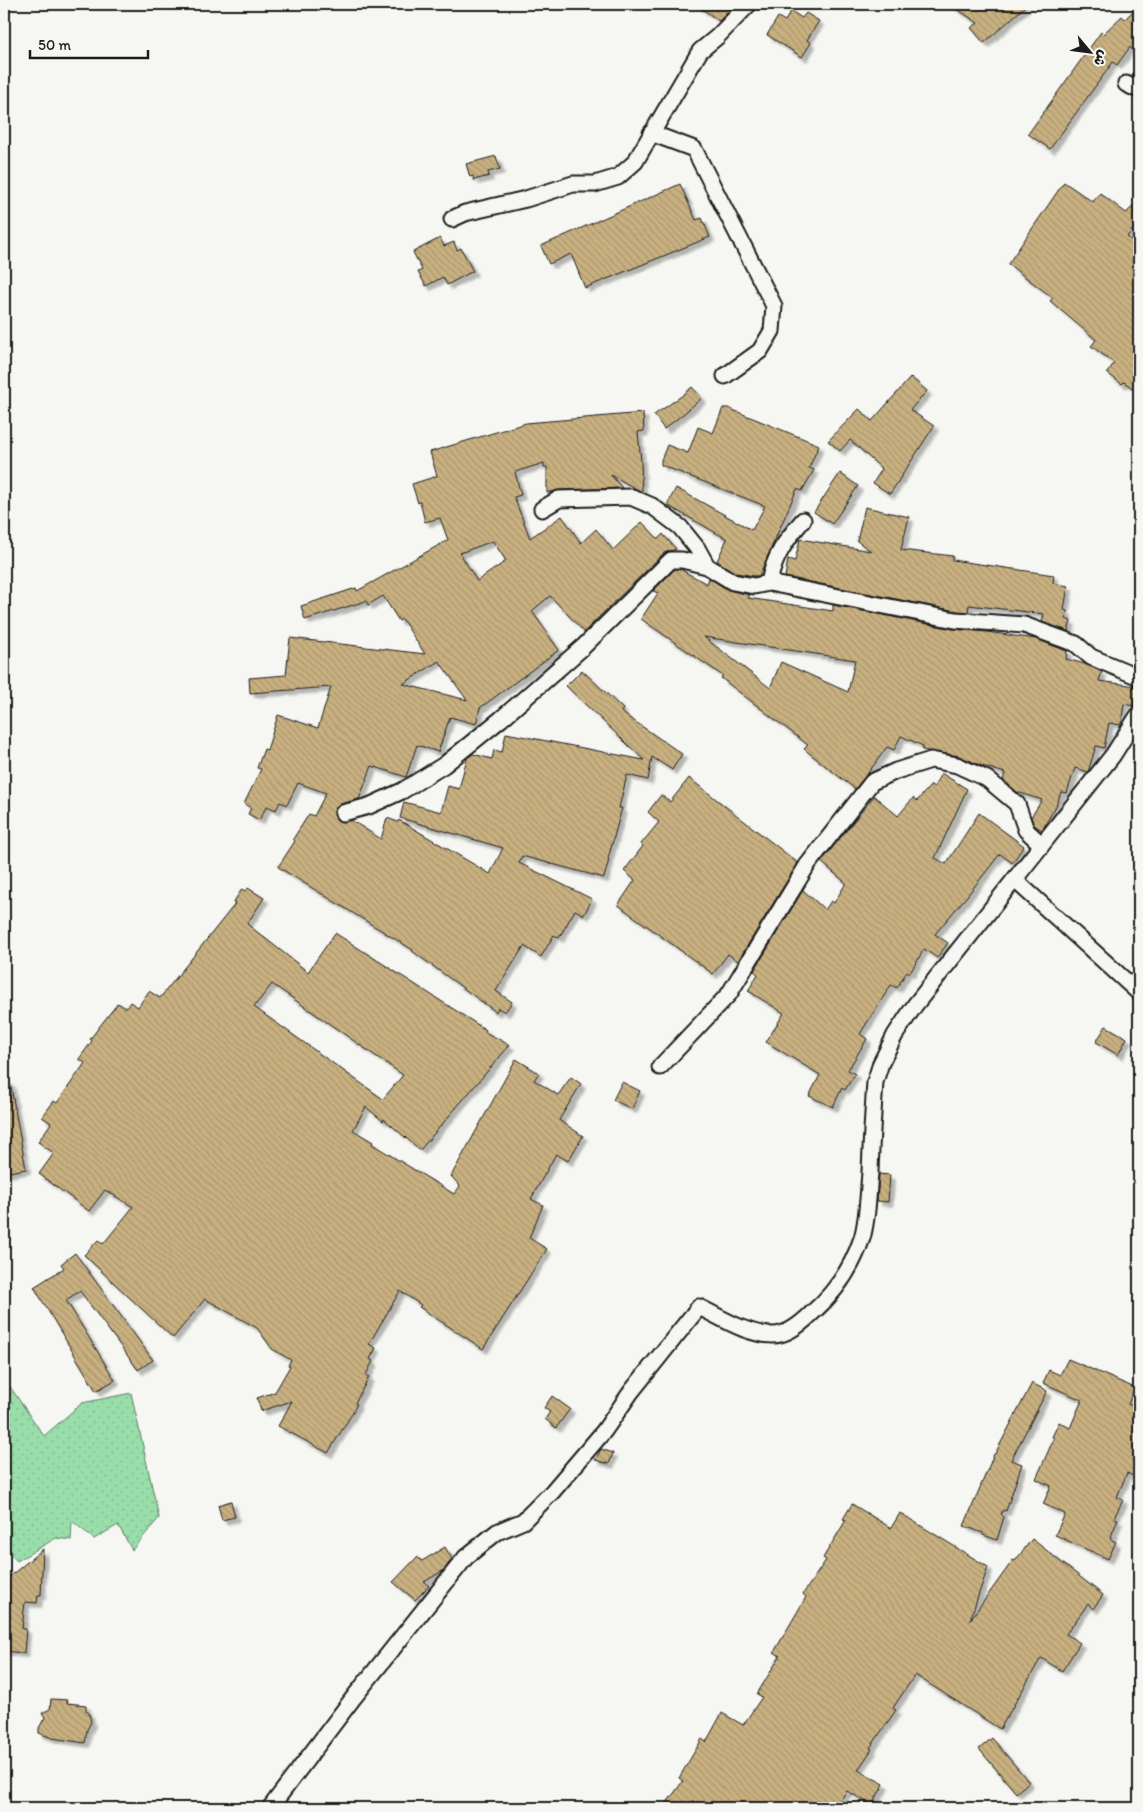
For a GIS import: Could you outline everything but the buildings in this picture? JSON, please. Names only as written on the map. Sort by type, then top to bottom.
[{"type":"street","points":[[452,219],[465,213],[526,199],[573,184],[595,184],[618,177],[635,162],[700,51],[718,37],[749,4]]},
{"type":"street","points":[[651,133],[694,149],[774,306],[772,331],[760,351],[725,376]]},
{"type":"street","points":[[542,509],[559,499],[630,497],[652,506],[680,527],[697,548],[707,566]]},
{"type":"street","points":[[769,582],[773,564],[788,538],[803,520]]},
{"type":"street","points":[[343,813],[369,806],[402,790],[444,765],[501,719],[583,646],[671,560],[682,560],[707,566],[733,582],[754,586],[769,582],[955,620],[1024,625],[1076,644],[1091,656],[1139,677]]},
{"type":"street","points":[[270,1808],[354,1697],[466,1557],[497,1532],[523,1521],[552,1492],[604,1431],[631,1392],[699,1307],[754,1332],[774,1335],[786,1332],[800,1324],[825,1302],[842,1281],[863,1236],[868,1199],[875,1082],[881,1063],[895,1035],[915,1005],[1113,755],[1139,714]]},
{"type":"street","points":[[660,1067],[729,994],[808,864],[872,782],[896,771],[931,760],[957,765],[987,778],[1017,804],[1026,830],[1042,845]]},
{"type":"street","points":[[1015,880],[1139,993]]},
{"type":"green space","points":[[4,1378],[44,1436],[82,1403],[131,1393],[159,1518],[132,1550],[118,1525],[94,1539],[72,1521],[71,1540],[56,1538],[17,1561],[4,1549]]}]
